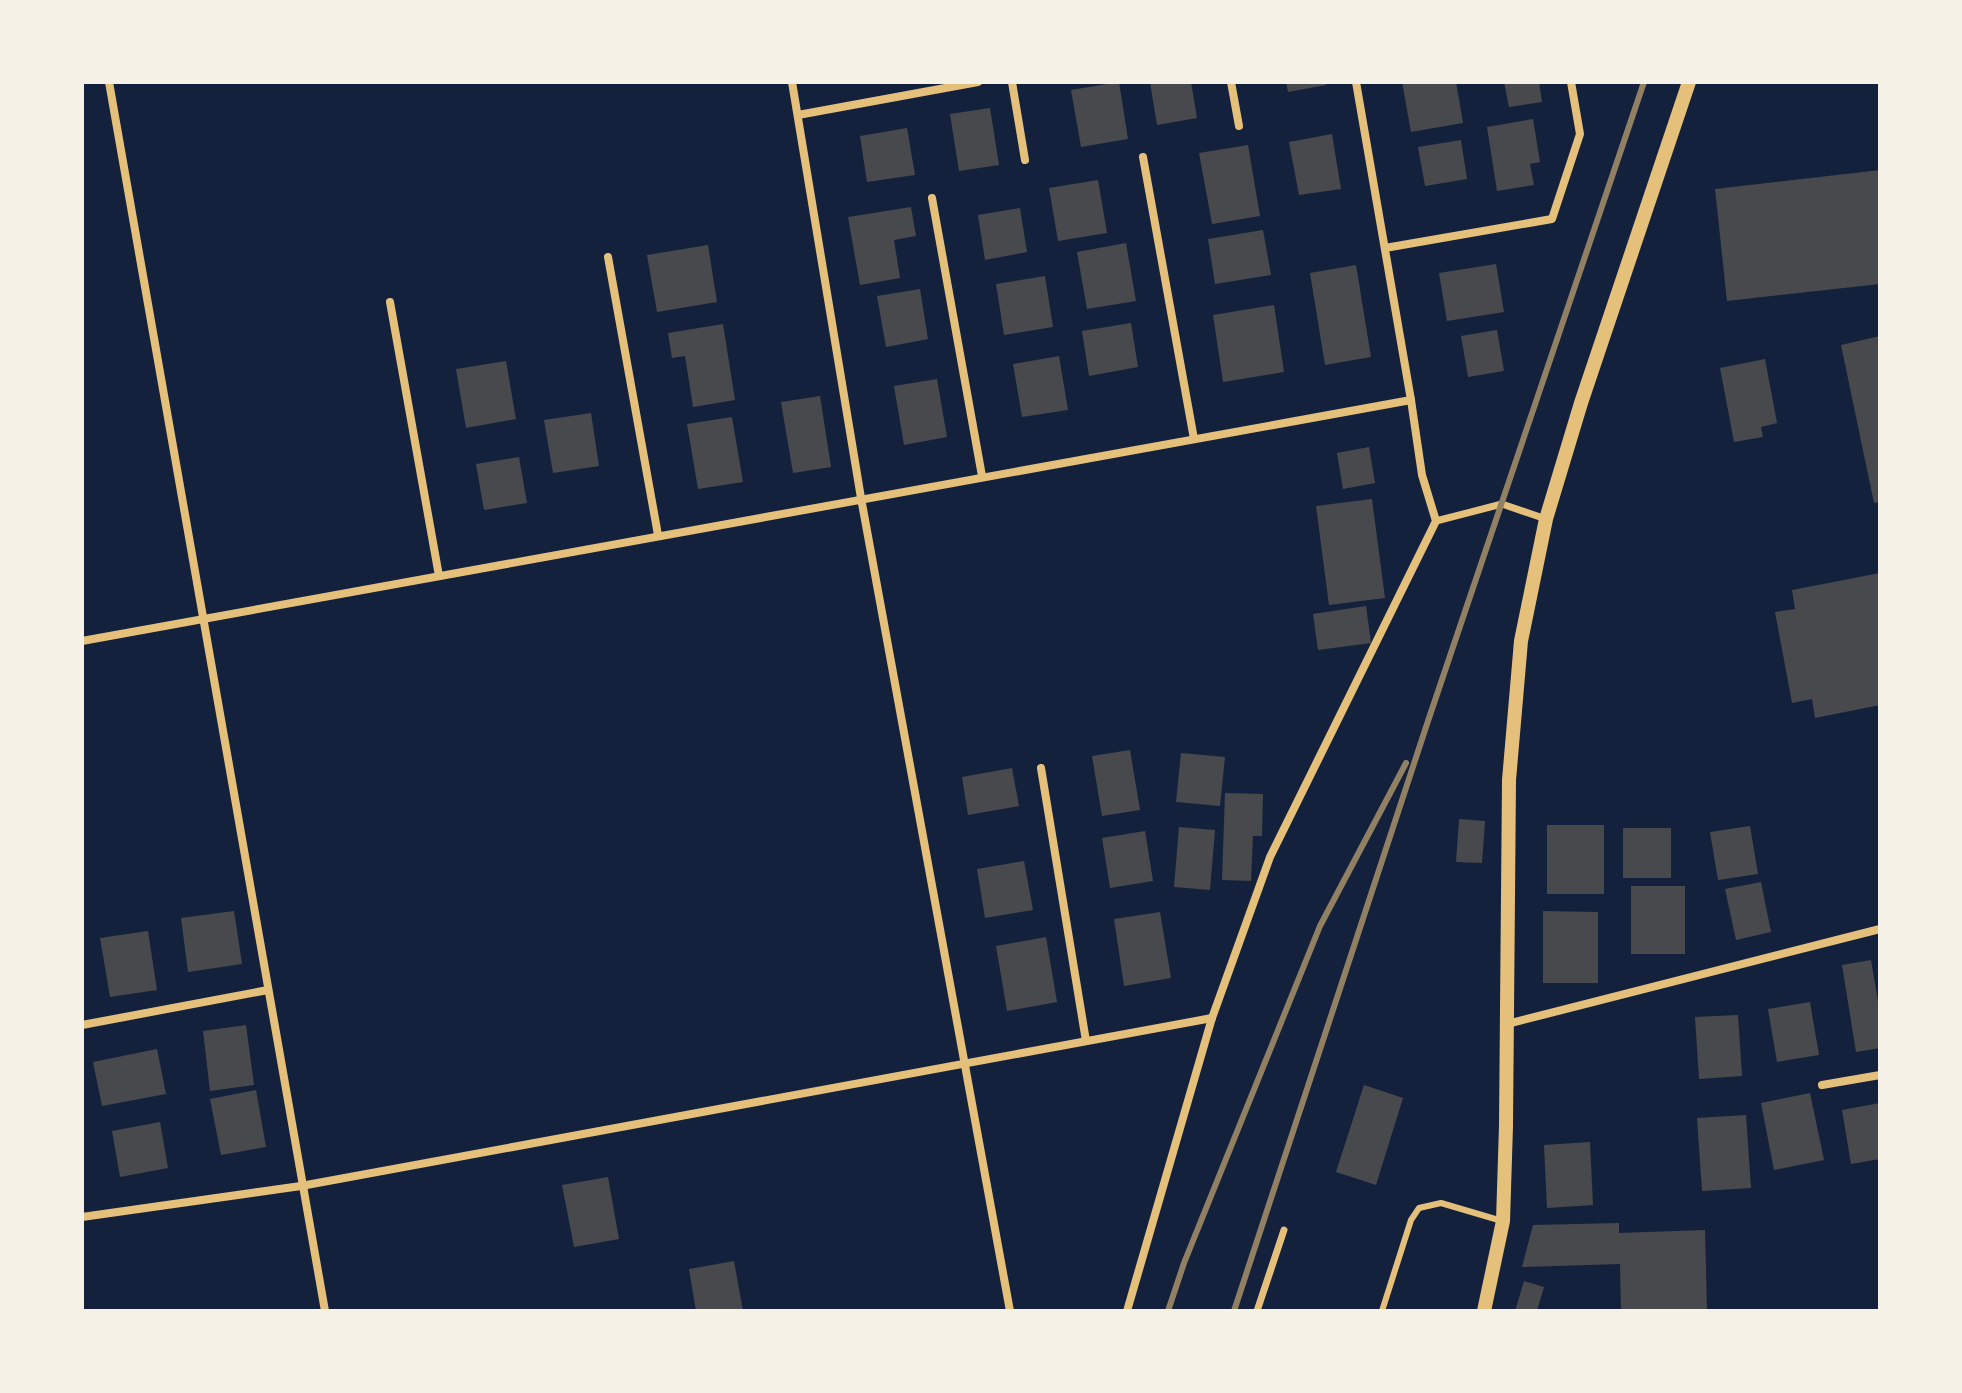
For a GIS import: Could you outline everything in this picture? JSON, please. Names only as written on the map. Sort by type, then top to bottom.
[{"type":"street","points":[[109,82],[325,1311]]},
{"type":"street","points":[[792,82],[861,498],[1010,1311]]},
{"type":"street","points":[[798,115],[978,82]]},
{"type":"street","points":[[1012,82],[1025,160]]},
{"type":"street","points":[[1231,82],[1239,126]]},
{"type":"street","points":[[1127,1311],[1212,1018],[1270,857],[1436,521],[1422,475],[1356,82]]},
{"type":"street","points":[[1385,248],[1552,219],[1580,134],[1571,82]]},
{"type":"street","points":[[1484,1311],[1503,1221],[1509,780],[1521,641],[1546,519],[1581,403],[1689,82]]},
{"type":"street","points":[[1143,157],[1194,439]]},
{"type":"street","points":[[932,198],[982,476]]},
{"type":"street","points":[[608,257],[658,535]]},
{"type":"street","points":[[390,302],[439,576]]},
{"type":"street","points":[[82,641],[1411,400]]},
{"type":"street","points":[[1436,521],[1502,504],[1546,519]]},
{"type":"street","points":[[1041,768],[1086,1041]]},
{"type":"street","points":[[1507,1024],[1880,929]]},
{"type":"street","points":[[82,1025],[268,990]]},
{"type":"street","points":[[82,1217],[301,1186],[1212,1018]]},
{"type":"street","points":[[1822,1085],[1880,1075]]},
{"type":"street","points":[[1257,1311],[1284,1230]]},
{"type":"lane","points":[[1382,1311],[1411,1220],[1419,1208],[1441,1203],[1503,1221]]},
{"type":"building","points":[[1119,82],[1128,139],[1081,147],[1071,90]]},
{"type":"building","points":[[1150,82],[1191,82],[1197,118],[1157,125]]},
{"type":"building","points":[[1286,82],[1326,82],[1326,85],[1288,92]]},
{"type":"building","points":[[1402,82],[1456,82],[1463,123],[1411,132]]},
{"type":"building","points":[[1504,82],[1539,82],[1542,102],[1509,107]]},
{"type":"building","points":[[990,108],[999,165],[959,171],[950,114]]},
{"type":"building","points":[[1533,119],[1540,162],[1530,164],[1534,185],[1497,191],[1487,127]]},
{"type":"building","points":[[907,128],[915,175],[867,182],[860,136]]},
{"type":"building","points":[[1332,134],[1341,189],[1299,195],[1289,142]]},
{"type":"building","points":[[1461,140],[1467,179],[1425,186],[1418,147]]},
{"type":"building","points":[[1248,145],[1260,216],[1212,224],[1199,153]]},
{"type":"building","points":[[1880,170],[1880,284],[1727,301],[1715,189]]},
{"type":"building","points":[[1098,180],[1107,233],[1058,241],[1049,188]]},
{"type":"building","points":[[911,207],[916,236],[894,240],[900,278],[860,285],[848,217]]},
{"type":"building","points":[[1020,208],[1027,252],[985,260],[978,215]]},
{"type":"building","points":[[1263,230],[1271,275],[1215,284],[1208,239]]},
{"type":"building","points":[[1126,243],[1136,301],[1087,309],[1077,252]]},
{"type":"building","points":[[708,245],[717,302],[657,312],[647,255]]},
{"type":"building","points":[[1496,264],[1504,312],[1447,321],[1439,273]]},
{"type":"building","points":[[1356,265],[1371,357],[1325,365],[1310,273]]},
{"type":"building","points":[[1045,276],[1053,327],[1004,335],[996,284]]},
{"type":"building","points":[[920,289],[928,339],[886,347],[877,296]]},
{"type":"building","points":[[1274,305],[1284,372],[1223,382],[1213,315]]},
{"type":"building","points":[[1131,323],[1138,367],[1089,376],[1082,331]]},
{"type":"building","points":[[723,324],[735,400],[693,407],[685,356],[672,358],[668,333]]},
{"type":"building","points":[[1497,330],[1504,371],[1468,377],[1461,336]]},
{"type":"building","points":[[1880,336],[1880,502],[1874,503],[1841,345]]},
{"type":"building","points":[[1059,356],[1068,410],[1022,417],[1013,364]]},
{"type":"building","points":[[1765,359],[1777,423],[1761,427],[1763,437],[1734,442],[1720,368]]},
{"type":"building","points":[[506,361],[516,419],[466,428],[456,369]]},
{"type":"building","points":[[937,379],[947,437],[904,445],[894,386]]},
{"type":"building","points":[[820,396],[831,467],[793,473],[781,402]]},
{"type":"building","points":[[591,413],[599,466],[553,473],[544,420]]},
{"type":"building","points":[[732,417],[743,482],[698,489],[687,424]]},
{"type":"building","points":[[1369,447],[1375,483],[1343,489],[1337,453]]},
{"type":"building","points":[[519,457],[527,503],[484,510],[476,464]]},
{"type":"building","points":[[1372,499],[1385,598],[1329,605],[1316,506]]},
{"type":"building","points":[[1880,573],[1880,705],[1815,718],[1812,699],[1792,703],[1775,612],[1795,609],[1792,590]]},
{"type":"building","points":[[1366,606],[1371,643],[1318,650],[1313,614]]},
{"type":"building","points":[[1130,750],[1140,810],[1102,816],[1092,756]]},
{"type":"building","points":[[1181,753],[1225,757],[1220,806],[1176,802]]},
{"type":"building","points":[[1012,768],[1019,806],[968,815],[962,777]]},
{"type":"building","points":[[1225,793],[1263,794],[1262,836],[1253,836],[1251,881],[1222,880]]},
{"type":"building","points":[[1459,819],[1485,821],[1482,863],[1456,862]]},
{"type":"building","points":[[1547,825],[1604,825],[1604,894],[1547,894]]},
{"type":"building","points":[[1750,826],[1758,874],[1718,880],[1710,832]]},
{"type":"building","points":[[1179,827],[1215,830],[1210,890],[1174,887]]},
{"type":"building","points":[[1623,828],[1671,828],[1671,878],[1623,878]]},
{"type":"building","points":[[1145,831],[1153,881],[1110,888],[1102,838]]},
{"type":"building","points":[[1024,861],[1033,910],[985,918],[977,869]]},
{"type":"building","points":[[1761,882],[1771,932],[1736,940],[1725,889]]},
{"type":"building","points":[[1631,886],[1685,886],[1685,954],[1631,954]]},
{"type":"building","points":[[234,911],[242,964],[188,972],[181,918]]},
{"type":"building","points":[[1543,911],[1598,912],[1598,983],[1543,983]]},
{"type":"building","points":[[1160,912],[1171,978],[1124,986],[1114,919]]},
{"type":"building","points":[[148,931],[157,990],[110,997],[100,938]]},
{"type":"building","points":[[1046,937],[1057,1002],[1007,1011],[996,946]]},
{"type":"building","points":[[1871,960],[1880,1013],[1880,1048],[1856,1052],[1842,965]]},
{"type":"building","points":[[1810,1002],[1819,1055],[1777,1062],[1768,1009]]},
{"type":"building","points":[[1738,1015],[1742,1076],[1699,1079],[1695,1017]]},
{"type":"building","points":[[246,1025],[254,1085],[210,1091],[203,1031]]},
{"type":"building","points":[[157,1049],[166,1094],[102,1106],[93,1062]]},
{"type":"building","points":[[1364,1085],[1403,1098],[1376,1185],[1336,1172]]},
{"type":"building","points":[[256,1090],[266,1147],[221,1155],[210,1099]]},
{"type":"building","points":[[1810,1093],[1824,1160],[1774,1170],[1761,1103]]},
{"type":"building","points":[[1880,1103],[1880,1159],[1851,1164],[1842,1110]]},
{"type":"building","points":[[1746,1115],[1751,1188],[1702,1191],[1697,1118]]},
{"type":"building","points":[[160,1122],[168,1168],[120,1177],[112,1131]]},
{"type":"building","points":[[1590,1142],[1593,1205],[1547,1208],[1544,1145]]},
{"type":"building","points":[[608,1177],[619,1239],[574,1247],[562,1185]]},
{"type":"building","points":[[1619,1223],[1619,1233],[1705,1230],[1707,1311],[1621,1311],[1620,1264],[1522,1267],[1533,1225]]},
{"type":"building","points":[[734,1261],[743,1311],[696,1311],[689,1269]]},
{"type":"building","points":[[1524,1281],[1544,1287],[1537,1311],[1515,1311]]},
{"type":"railway","points":[[1234,1311],[1428,721],[1644,82]]},
{"type":"railway","points":[[1168,1311],[1184,1263],[1320,926],[1406,763]]}]
